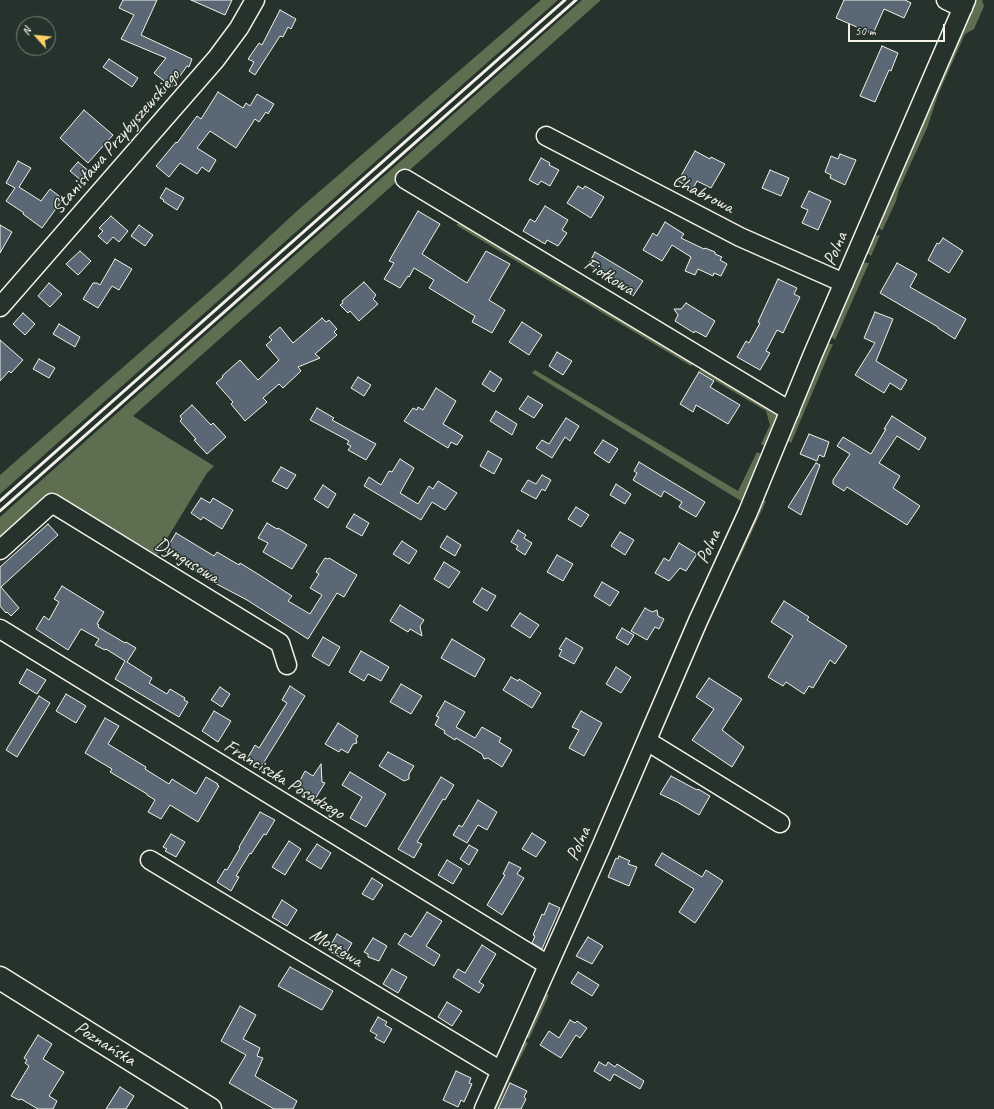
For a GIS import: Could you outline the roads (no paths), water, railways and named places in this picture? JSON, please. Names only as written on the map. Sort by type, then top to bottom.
[{"type":"main road","name":"Poznańska","points":[[0,978],[210,1109]]},
{"type":"street","name":"Stanisława Przybyszewskiego","points":[[0,307],[216,59],[239,28],[255,0]]},
{"type":"street","points":[[946,0],[965,4]]},
{"type":"street","name":"Polna","points":[[484,1109],[647,741],[698,621],[748,512],[813,354],[965,4]]},
{"type":"street","name":"Chabrowa","points":[[546,136],[740,237],[844,283]]},
{"type":"street","name":"Fiołkowa","points":[[405,179],[790,411]]},
{"type":"street","name":"Dyngusowa","points":[[0,550],[52,504],[280,643],[287,665]]},
{"type":"street","name":"Franciszka Posadzego","points":[[0,629],[548,965]]},
{"type":"street","points":[[647,741],[780,823]]},
{"type":"street","name":"Mostowa","points":[[150,860],[501,1071]]},
{"type":"railway","points":[[0,501],[565,0]]},
{"type":"railway","points":[[0,511],[576,0]]}]
